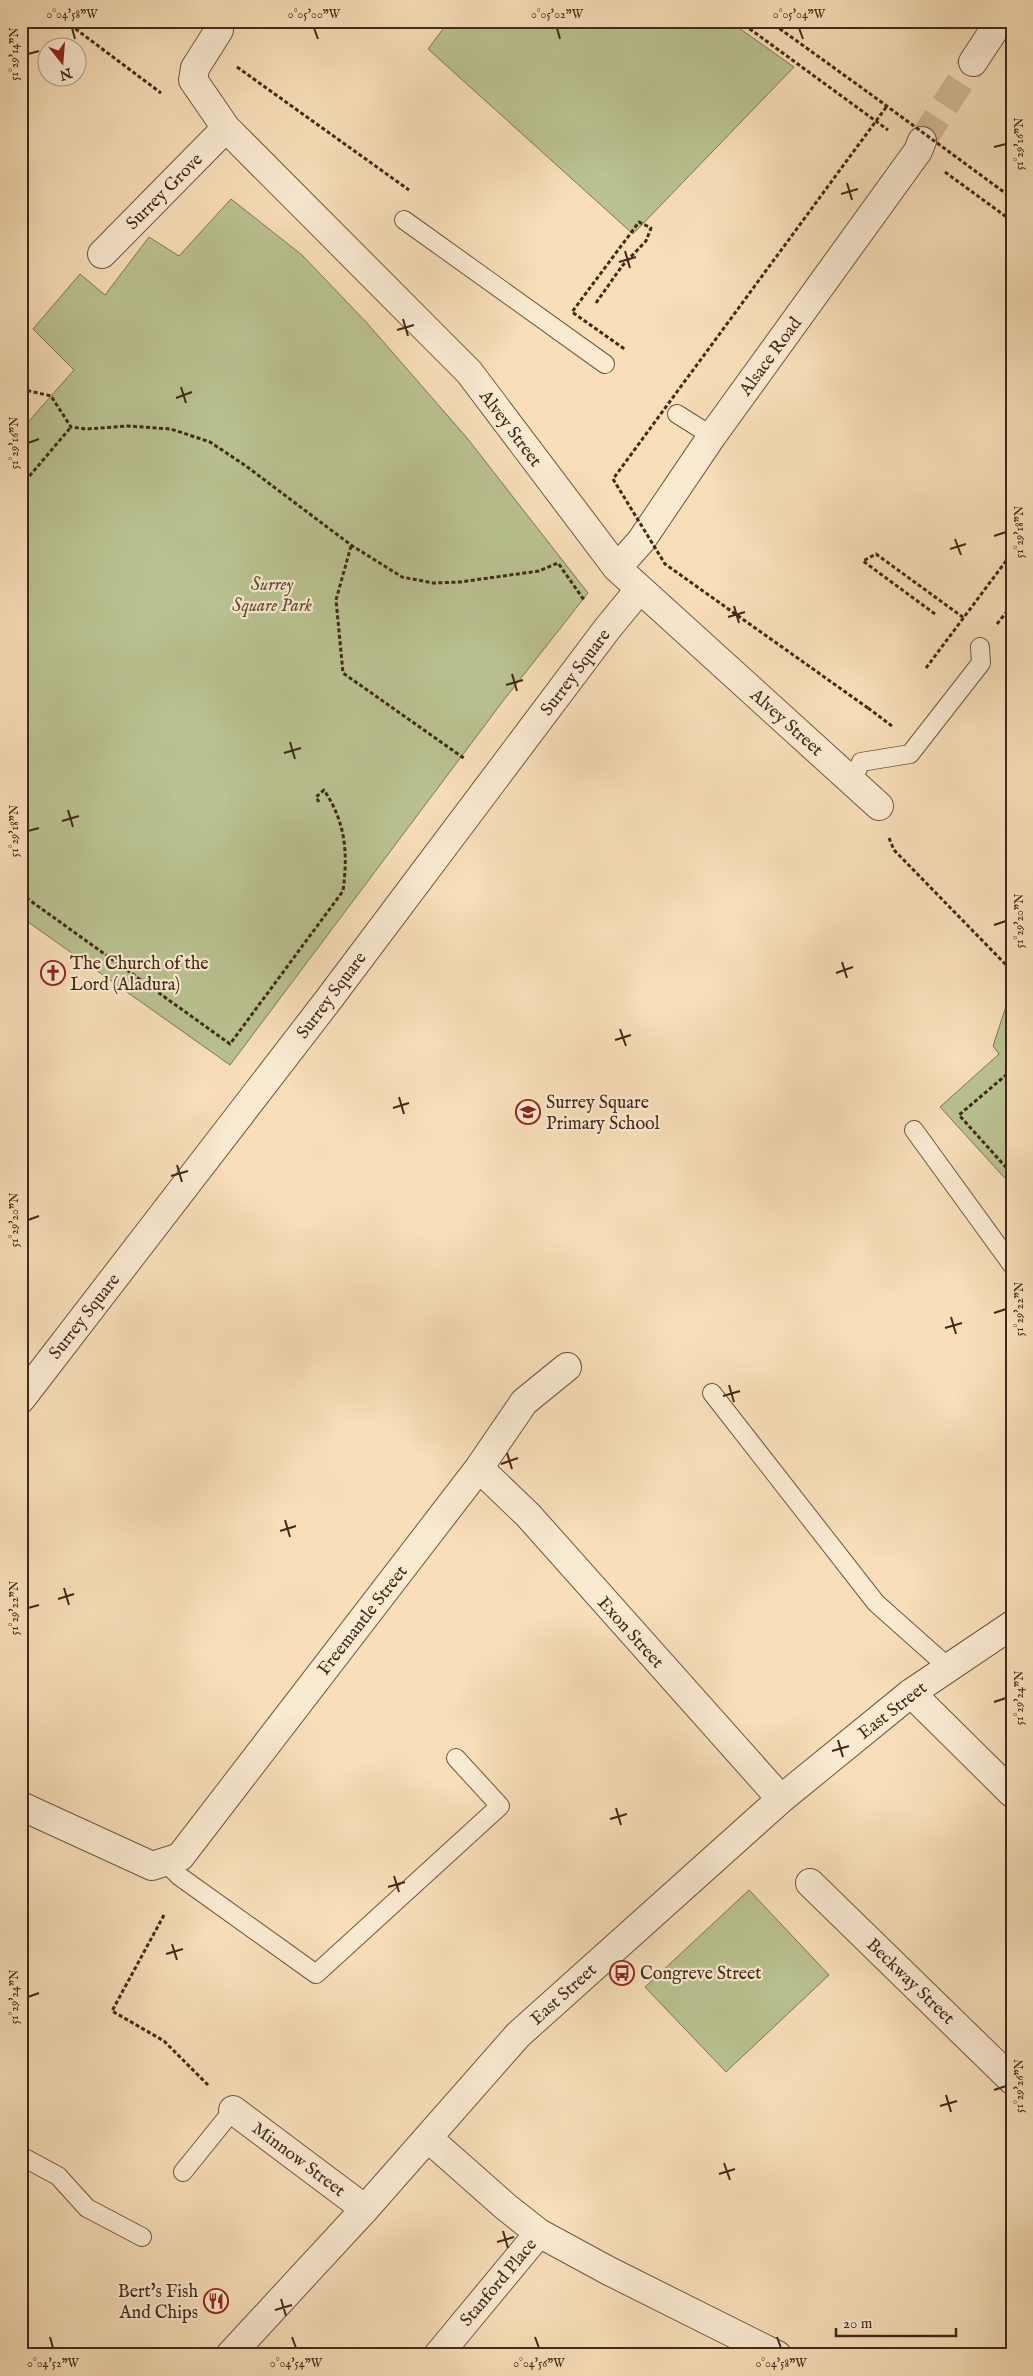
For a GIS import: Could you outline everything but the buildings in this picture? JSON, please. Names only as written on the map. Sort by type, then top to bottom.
[{"type":"street","points":[[973,62],[1000,21]]},
{"type":"street","name":"Alvey Street","points":[[219,30],[195,68],[193,80],[226,128],[261,160],[468,372],[617,568],[879,806]]},
{"type":"street","name":"Surrey Grove","points":[[102,254],[226,128]]},
{"type":"street","name":"Alsace Road","points":[[617,568],[641,541],[712,436],[920,146]]},
{"type":"street","name":"Surrey Square","points":[[21,1399],[639,590]]},
{"type":"street","name":"Freemantle Street","points":[[159,1864],[180,1857],[479,1468],[524,1402],[567,1367]]},
{"type":"street","name":"Exon Street","points":[[479,1468],[528,1514],[781,1799]]},
{"type":"street","name":"East Street","points":[[230,2355],[428,2138],[518,2034],[781,1799],[911,1693],[1012,1625]]},
{"type":"street","points":[[911,1693],[1012,1793]]},
{"type":"street","points":[[21,1806],[159,1864]]},
{"type":"street","name":"Beckway Street","points":[[810,1883],[1012,2080]]},
{"type":"street","name":"Minnow Street","points":[[233,2110],[365,2208]]},
{"type":"street","points":[[428,2138],[506,2207],[539,2233],[609,2271],[777,2355]]},
{"type":"street","name":"Stanford Place","points":[[438,2355],[539,2233]]},
{"type":"lane","points":[[404,220],[605,364]]},
{"type":"lane","points":[[677,414],[712,436]]},
{"type":"lane","points":[[852,781],[861,762],[910,754],[981,664],[980,647]]},
{"type":"lane","points":[[914,1130],[1012,1264]]},
{"type":"lane","points":[[712,1393],[876,1603],[949,1668]]},
{"type":"lane","points":[[159,1864],[179,1876],[316,1974],[500,1806],[456,1758]]},
{"type":"lane","points":[[183,2172],[233,2110]]},
{"type":"lane","points":[[21,2156],[58,2176],[87,2208],[142,2237]]},
{"type":"path","points":[[65,21],[166,97]]},
{"type":"path","points":[[739,21],[920,146],[1012,221]]},
{"type":"path","points":[[769,21],[1012,198]]},
{"type":"path","points":[[232,63],[416,195]]},
{"type":"path","points":[[868,708],[665,564],[613,479],[887,106]]},
{"type":"path","points":[[596,303],[622,266],[646,240],[651,228],[639,222],[572,312],[626,350]]},
{"type":"path","points":[[21,390],[52,396],[71,427]]},
{"type":"path","points":[[71,427],[86,429],[128,426],[171,429],[210,442],[246,466],[351,545],[402,577],[433,582],[495,578],[539,571],[558,564],[588,606]]},
{"type":"path","points":[[21,486],[71,427]]},
{"type":"path","points":[[351,545],[336,600],[343,672],[494,780]]},
{"type":"path","points":[[926,668],[1012,553]]},
{"type":"path","points":[[935,614],[863,561],[876,554],[964,618]]},
{"type":"path","points":[[21,894],[230,1044],[343,891],[347,861],[337,809],[324,790],[316,797],[319,802]]},
{"type":"path","points":[[887,834],[894,850],[1012,971]]},
{"type":"path","points":[[1012,1070],[959,1115],[1012,1174]]},
{"type":"path","points":[[164,1915],[112,2011],[164,2040],[233,2110]]},
{"type":"green space","points":[[449,21],[729,21],[794,67],[633,234],[428,49]]},
{"type":"green space","name":"Surrey Square Park","points":[[231,199],[302,255],[367,323],[467,438],[588,593],[503,701],[230,1065],[21,917],[21,430],[74,370],[33,329],[80,274],[105,295],[149,237],[179,256]]},
{"type":"green space","points":[[1011,991],[1012,1186],[940,1107],[999,1054],[993,1046]]},
{"type":"green space","points":[[749,1890],[829,1975],[726,2072],[645,1987]]},
{"type":"tunnel","points":[[922,141],[973,62]]},
{"type":"place","name":"The Church of the Lord (Aladura)","points":[[53,973]]},
{"type":"place","name":"Surrey Square Primary School","points":[[528,1112]]},
{"type":"place","name":"Congreve Street","points":[[622,1973]]},
{"type":"place","name":"Bert's Fish And Chips","points":[[216,2301]]}]
